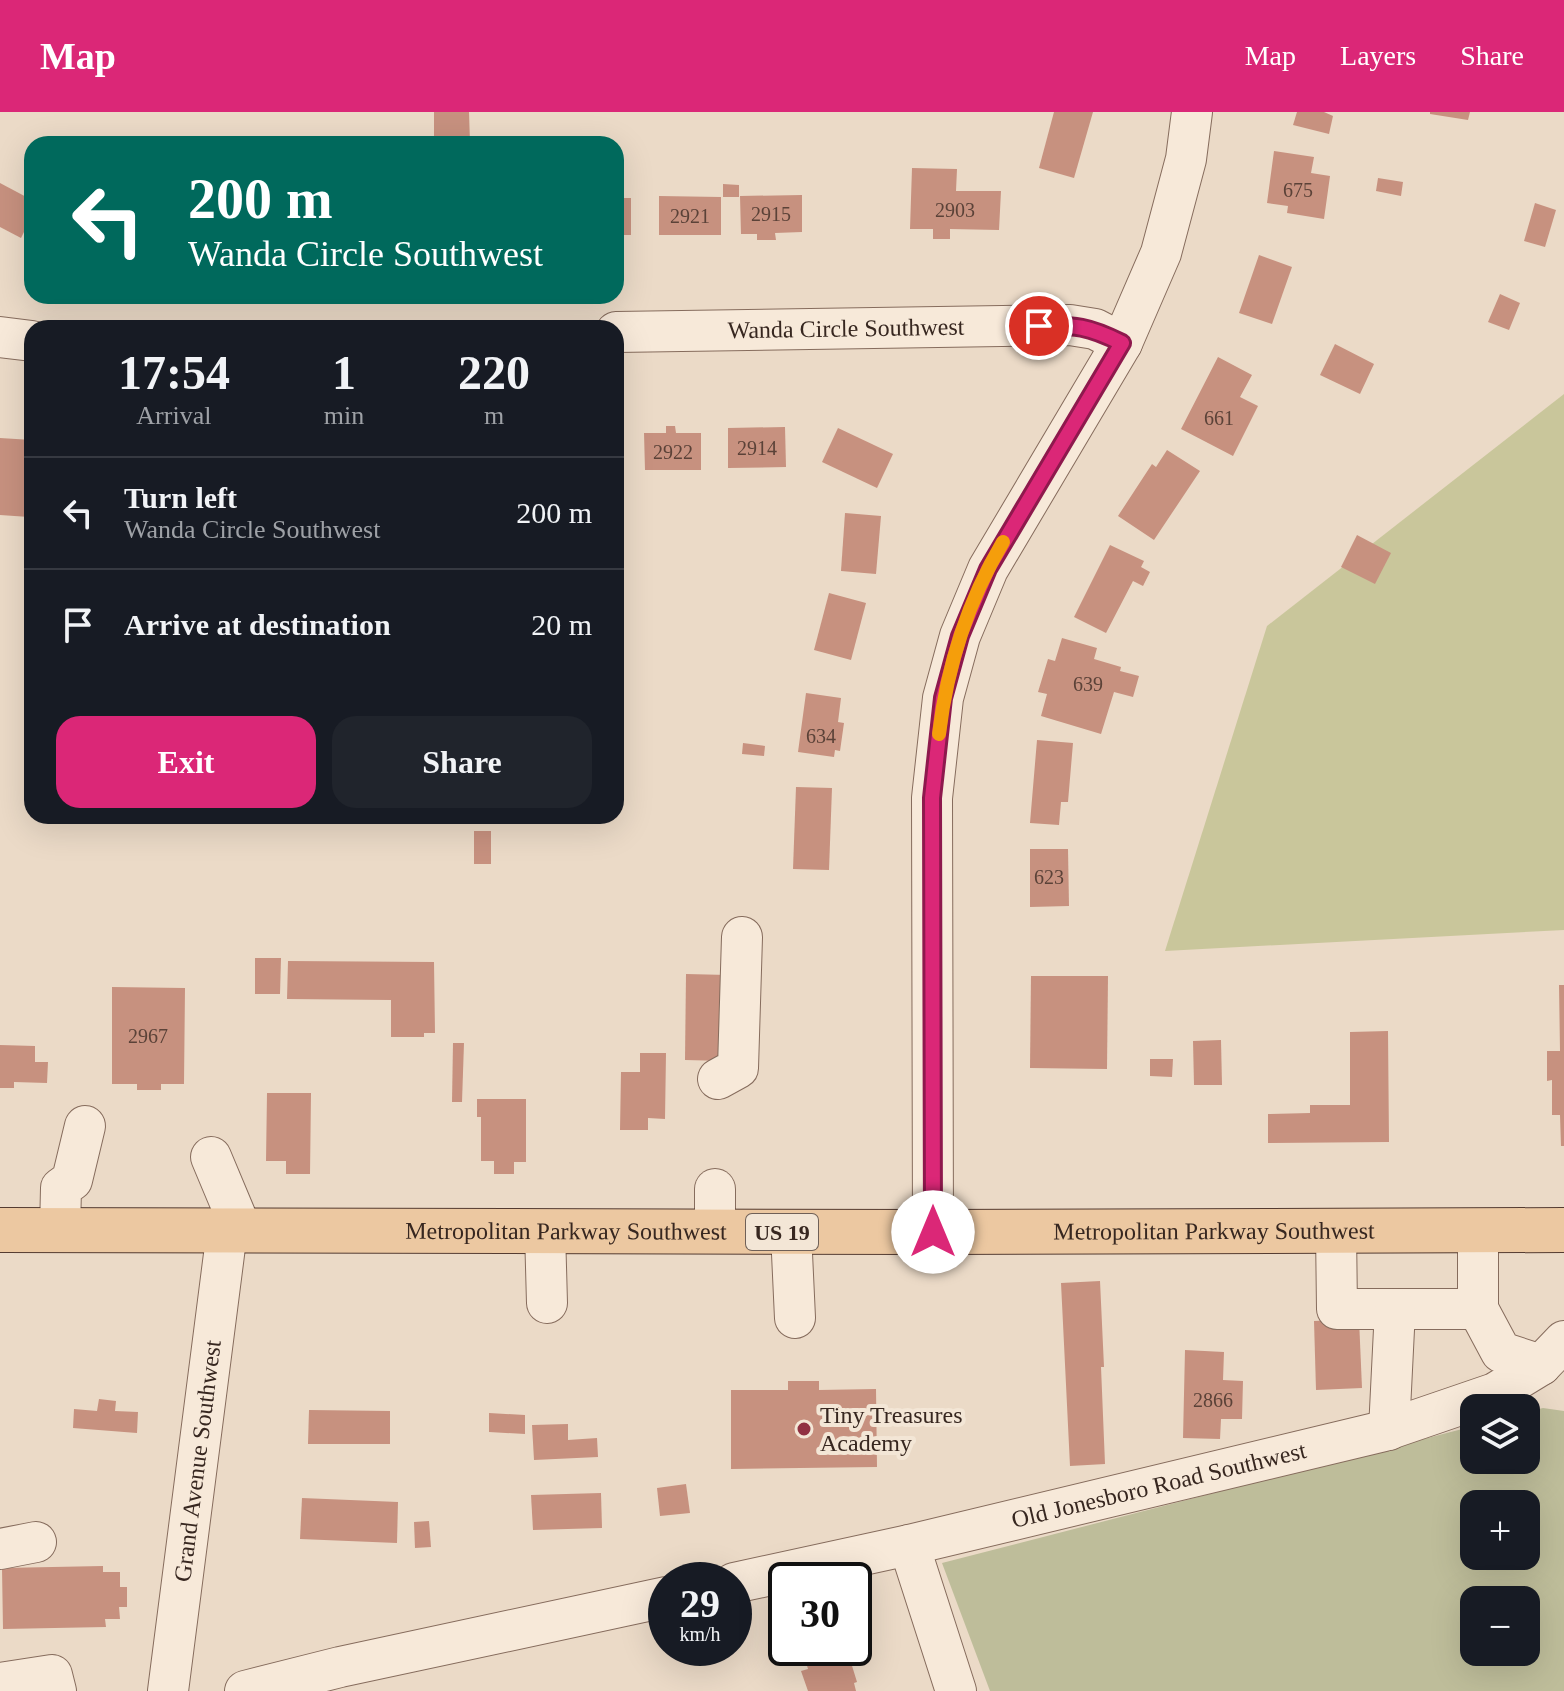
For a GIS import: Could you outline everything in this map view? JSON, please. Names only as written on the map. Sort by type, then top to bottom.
[{"type":"main road","name":"Metropolitan Parkway Southwest","points":[[0,1230],[1564,1230]]},
{"type":"street","points":[[933,1232],[932,798],[943,698],[960,636],[988,569],[1122,343],[1161,253],[1186,159],[1192,112]]},
{"type":"street","name":"Wanda Circle Southwest","points":[[624,332],[1070,325],[1095,329],[1122,343]]},
{"type":"street","points":[[0,337],[24,340]]},
{"type":"street","points":[[718,1079],[738,1068],[742,937]]},
{"type":"street","points":[[60,1231],[57,1180],[72,1180],[85,1126]]},
{"type":"street","points":[[211,1157],[235,1231]]},
{"type":"street","points":[[715,1189],[715,1232]]},
{"type":"street","name":"Grand Avenue Southwest","points":[[168,1691],[235,1231]]},
{"type":"street","points":[[545,1231],[547,1303]]},
{"type":"street","points":[[1336,1231],[1337,1309],[1478,1309]]},
{"type":"street","points":[[1478,1231],[1478,1309],[1501,1352],[1552,1353]]},
{"type":"street","points":[[791,1232],[795,1318]]},
{"type":"street","points":[[1389,1430],[1395,1309]]},
{"type":"street","name":"Old Jonesboro Road Southwest","points":[[752,1579],[909,1545],[1389,1430],[1495,1393],[1552,1353]]},
{"type":"street","points":[[909,1545],[956,1691]]},
{"type":"street","points":[[245,1691],[340,1667],[648,1601]]},
{"type":"street","points":[[0,1683],[52,1675],[56,1691]]},
{"type":"shaded area","points":[[1564,394],[1564,930],[1165,951],[1267,626]]},
{"type":"green space","points":[[1540,1409],[1564,1411],[1564,1691],[990,1691],[942,1563],[1460,1430],[1460,1474],[1540,1474]]},
{"type":"building","points":[[434,112],[469,112],[470,136],[434,136]]},
{"type":"building","points":[[1054,112],[1093,112],[1074,178],[1039,168]]},
{"type":"building","points":[[1297,112],[1324,112],[1333,116],[1329,134],[1293,125]]},
{"type":"building","points":[[1430,112],[1470,112],[1468,120]]},
{"type":"building","points":[[1274,151],[1314,157],[1311,173],[1330,176],[1324,219],[1287,213],[1288,206],[1267,203]]},
{"type":"building","points":[[912,168],[957,169],[956,191],[1001,191],[999,230],[950,229],[950,239],[933,239],[933,229],[910,229]]},
{"type":"building","points":[[1378,178],[1403,182],[1401,196],[1376,191]]},
{"type":"building","points":[[0,183],[24,196],[24,232],[21,238],[0,227]]},
{"type":"building","points":[[723,184],[739,185],[739,197],[723,197]]},
{"type":"building","points":[[802,195],[802,232],[775,233],[776,240],[757,240],[757,234],[741,234],[740,196]]},
{"type":"building","points":[[659,196],[721,197],[721,235],[659,235]]},
{"type":"building","points":[[624,198],[631,198],[631,235],[624,235]]},
{"type":"building","points":[[1535,203],[1556,210],[1545,247],[1524,241]]},
{"type":"building","points":[[1259,255],[1292,267],[1272,324],[1239,313]]},
{"type":"building","points":[[1500,294],[1520,303],[1509,330],[1488,322]]},
{"type":"building","points":[[1335,344],[1374,364],[1360,394],[1320,375]]},
{"type":"building","points":[[1218,357],[1252,375],[1240,397],[1258,406],[1233,456],[1181,429]]},
{"type":"building","points":[[666,426],[675,426],[676,433],[701,433],[701,470],[645,470],[644,433],[666,433]]},
{"type":"building","points":[[785,427],[786,467],[728,468],[728,428]]},
{"type":"building","points":[[838,428],[893,454],[877,488],[822,462]]},
{"type":"building","points":[[0,438],[24,440],[24,517],[0,515]]},
{"type":"building","points":[[1167,450],[1200,471],[1154,540],[1118,516],[1152,464],[1156,467]]},
{"type":"building","points":[[845,513],[881,516],[876,574],[841,571]]},
{"type":"building","points":[[1357,535],[1391,553],[1375,584],[1341,567]]},
{"type":"building","points":[[1110,545],[1144,561],[1141,567],[1150,572],[1143,586],[1133,581],[1106,633],[1074,617]]},
{"type":"building","points":[[829,593],[866,603],[851,660],[814,650]]},
{"type":"building","points":[[1062,638],[1097,648],[1094,659],[1139,676],[1133,697],[1114,692],[1101,734],[1041,716],[1047,694],[1038,692],[1048,659],[1055,661]]},
{"type":"building","points":[[806,693],[841,698],[838,722],[844,723],[840,751],[835,750],[834,757],[798,752]]},
{"type":"building","points":[[1037,740],[1073,743],[1068,802],[1061,802],[1059,825],[1030,823]]},
{"type":"building","points":[[743,743],[765,746],[764,756],[742,754]]},
{"type":"building","points":[[796,787],[832,788],[829,870],[793,869]]},
{"type":"building","points":[[474,831],[491,831],[491,864],[474,864]]},
{"type":"building","points":[[1030,849],[1068,849],[1069,906],[1030,907]]},
{"type":"building","points":[[255,958],[281,958],[280,994],[255,994]]},
{"type":"building","points":[[288,961],[434,962],[435,1033],[424,1033],[424,1037],[391,1037],[391,1000],[287,999]]},
{"type":"building","points":[[686,974],[728,975],[726,1061],[685,1060]]},
{"type":"building","points":[[1031,976],[1108,976],[1107,1069],[1030,1068]]},
{"type":"building","points":[[1559,985],[1564,985],[1564,1146],[1561,1146],[1560,1115],[1552,1115],[1552,1080],[1547,1081],[1547,1051],[1560,1051]]},
{"type":"building","points":[[112,987],[185,988],[184,1084],[161,1084],[161,1090],[137,1090],[137,1084],[112,1084]]},
{"type":"building","points":[[1388,1031],[1389,1142],[1268,1143],[1268,1114],[1310,1113],[1310,1105],[1350,1105],[1350,1032]]},
{"type":"building","points":[[1221,1040],[1222,1085],[1194,1085],[1193,1041]]},
{"type":"building","points":[[453,1043],[464,1043],[462,1102],[452,1102]]},
{"type":"building","points":[[0,1045],[35,1046],[35,1062],[48,1062],[47,1083],[14,1082],[14,1088],[0,1088]]},
{"type":"building","points":[[640,1053],[666,1053],[665,1119],[648,1118],[648,1130],[620,1130],[621,1072],[640,1072]]},
{"type":"building","points":[[1150,1059],[1173,1059],[1172,1077],[1150,1076]]},
{"type":"building","points":[[267,1093],[311,1093],[310,1174],[286,1174],[286,1161],[266,1161]]},
{"type":"building","points":[[477,1099],[526,1099],[526,1162],[514,1162],[514,1174],[494,1174],[494,1161],[481,1161],[481,1117],[477,1117]]},
{"type":"building","points":[[1100,1281],[1105,1464],[1070,1466],[1061,1283]]},
{"type":"building","points":[[1359,1319],[1362,1388],[1316,1390],[1314,1321]]},
{"type":"building","points":[[1185,1350],[1224,1352],[1223,1380],[1243,1381],[1242,1419],[1221,1419],[1220,1439],[1183,1438]]},
{"type":"building","name":"Tiny Treasures Academy","points":[[788,1381],[819,1381],[819,1390],[876,1389],[877,1467],[731,1469],[731,1390],[788,1390]]},
{"type":"building","points":[[99,1399],[116,1401],[115,1411],[138,1412],[137,1433],[73,1428],[74,1409],[97,1411]]},
{"type":"building","points":[[309,1410],[390,1411],[390,1444],[308,1444]]},
{"type":"building","points":[[489,1413],[525,1415],[525,1434],[489,1432]]},
{"type":"building","points":[[568,1424],[568,1440],[597,1438],[598,1457],[534,1460],[532,1425]]},
{"type":"building","points":[[686,1484],[690,1513],[660,1516],[657,1488]]},
{"type":"building","points":[[601,1493],[602,1528],[533,1530],[531,1495]]},
{"type":"building","points":[[302,1498],[398,1502],[397,1543],[300,1539]]},
{"type":"building","points":[[429,1521],[431,1547],[415,1548],[414,1522]]},
{"type":"building","points":[[103,1566],[103,1572],[120,1572],[120,1587],[127,1587],[127,1607],[119,1607],[120,1619],[105,1619],[106,1627],[3,1629],[2,1568]]},
{"type":"building","points":[[807,1666],[852,1666],[856,1691],[808,1691],[801,1671],[808,1669]]},
{"type":"slow traffic","points":[[939,734],[943,698],[960,636],[988,569],[1003,542]]},
{"type":"place","name":"Tiny Treasures Academy","points":[[804,1429]]},
{"type":"route","points":[[933,1232],[932,798],[943,698],[960,636],[988,569],[1122,343],[1095,329],[1070,325],[1039,326]]}]
